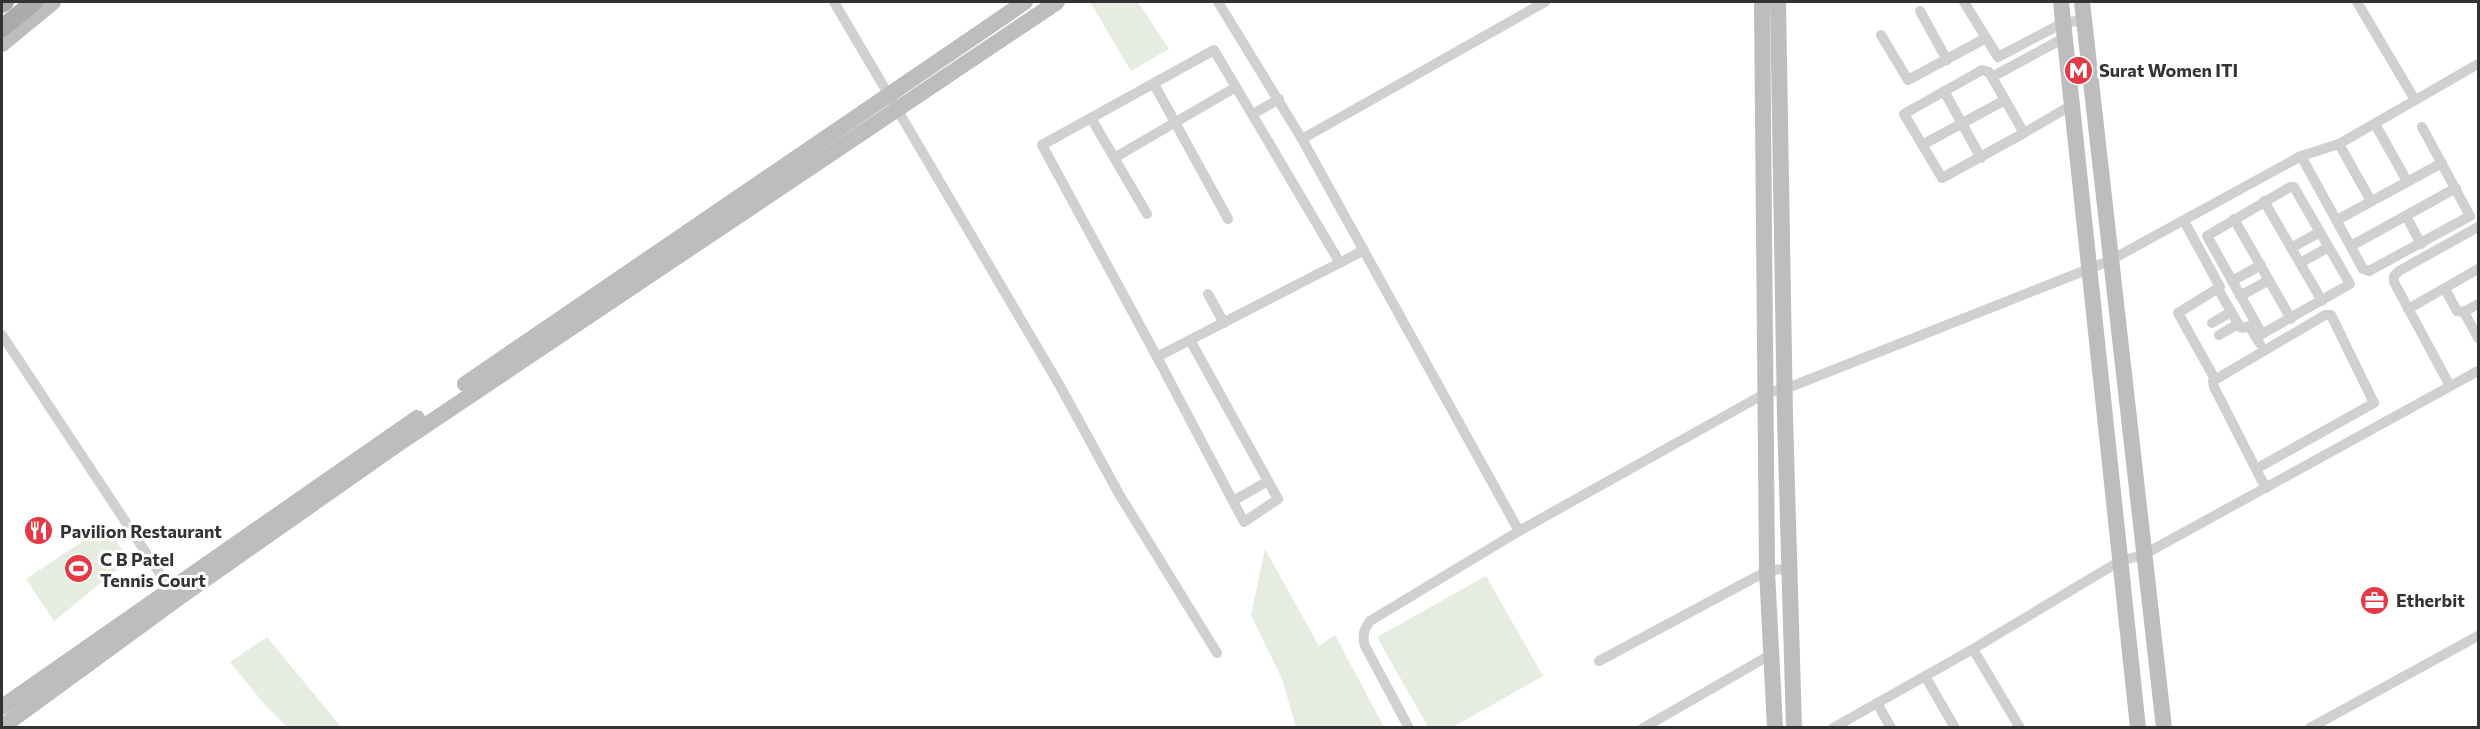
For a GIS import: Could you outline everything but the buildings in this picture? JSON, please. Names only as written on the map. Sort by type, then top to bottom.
[{"type":"main road","points":[[2,28],[34,2]]},
{"type":"street","points":[[2,44],[53,2]]},
{"type":"street","points":[[834,2],[1060,386],[1119,494],[1217,653]]},
{"type":"street","points":[[2,727],[173,594],[380,442],[1025,2]]},
{"type":"street","points":[[2,707],[1057,2]]},
{"type":"street","points":[[1218,2],[1302,139],[1519,531]]},
{"type":"street","points":[[1302,139],[1545,2]]},
{"type":"street","points":[[1762,2],[1767,571],[1775,728]]},
{"type":"street","points":[[1778,2],[1794,728]]},
{"type":"street","points":[[1964,2],[1995,54],[1999,56],[2064,30]]},
{"type":"street","points":[[2061,2],[2138,728]]},
{"type":"street","points":[[2082,2],[2109,261],[2164,728]]},
{"type":"street","points":[[2357,2],[2415,100]]},
{"type":"street","points":[[1920,11],[1947,60]]},
{"type":"street","points":[[1992,77],[2083,20]]},
{"type":"street","points":[[1881,35],[1908,80],[1986,39]]},
{"type":"street","points":[[1190,340],[1278,499],[1244,522],[1042,145],[1214,50],[1340,263]]},
{"type":"street","points":[[1409,728],[1365,646],[1364,629],[1370,621],[1519,531],[1766,393],[1785,389],[2109,261],[2301,156],[2339,144],[2478,64]]},
{"type":"street","points":[[2024,133],[1987,70],[1982,70],[1905,112],[1905,117],[1942,178],[1982,158],[2072,105]]},
{"type":"street","points":[[1154,84],[1228,219]]},
{"type":"street","points":[[1114,158],[1236,87]]},
{"type":"street","points":[[1944,91],[1982,158]]},
{"type":"street","points":[[1253,114],[1279,99]]},
{"type":"street","points":[[1922,145],[2005,100]]},
{"type":"street","points":[[1091,118],[1147,214]]},
{"type":"street","points":[[2374,124],[2407,181]]},
{"type":"street","points":[[2301,156],[2366,271],[2372,270],[2470,217],[2470,212],[2422,127]]},
{"type":"street","points":[[2339,144],[2371,201]]},
{"type":"street","points":[[2337,220],[2442,163]]},
{"type":"street","points":[[2080,180],[2100,178]]},
{"type":"street","points":[[2292,186],[2350,284],[2262,334],[2207,236],[2264,201],[2292,186]]},
{"type":"street","points":[[2351,246],[2456,188]]},
{"type":"street","points":[[2238,192],[2260,265],[2291,319]]},
{"type":"street","points":[[2264,201],[2322,301]]},
{"type":"street","points":[[2406,216],[2421,244]]},
{"type":"street","points":[[2184,221],[2220,285],[2218,289],[2238,324],[2241,328],[2251,327],[2260,344]]},
{"type":"street","points":[[2450,386],[2394,282],[2394,276],[2478,227]]},
{"type":"street","points":[[2291,248],[2320,232]]},
{"type":"street","points":[[2300,263],[2329,247]]},
{"type":"street","points":[[1157,357],[1364,250]]},
{"type":"street","points":[[2232,281],[2260,265]]},
{"type":"street","points":[[2408,309],[2478,270]]},
{"type":"street","points":[[2240,296],[2269,280]]},
{"type":"street","points":[[2216,379],[2178,313],[2218,289]]},
{"type":"street","points":[[2445,289],[2457,311],[2464,312],[2478,304]]},
{"type":"street","points":[[1208,294],[1224,323]]},
{"type":"street","points":[[2212,323],[2231,312]]},
{"type":"street","points":[[2464,312],[2478,338]]},
{"type":"street","points":[[2256,469],[2374,401],[2331,315],[2325,315],[2212,383],[2256,469],[2266,488]]},
{"type":"street","points":[[2219,334],[2238,324]]},
{"type":"street","points":[[2,335],[173,594]]},
{"type":"street","points":[[1833,728],[1973,649],[2121,561],[2143,555],[2478,370]]},
{"type":"street","points":[[2325,430],[2336,450]]},
{"type":"street","points":[[2314,437],[2324,456]]},
{"type":"street","points":[[1233,501],[1268,481]]},
{"type":"street","points":[[1599,661],[1767,571],[1789,568]]},
{"type":"street","points":[[2310,728],[2478,636]]},
{"type":"street","points":[[1973,649],[2020,728]]},
{"type":"street","points":[[1643,728],[1770,655]]},
{"type":"street","points":[[1925,676],[1955,728]]},
{"type":"street","points":[[1877,703],[1892,728]]},
{"type":"shaded area","points":[[1090,2],[1138,2],[1169,49],[1131,71]]},
{"type":"shaded area","name":"C B Patel Tennis Court","points":[[106,526],[129,560],[54,621],[26,579]]},
{"type":"shaded area","points":[[1265,549],[1319,646],[1335,635],[1384,727],[1296,727],[1282,679],[1251,615]]},
{"type":"shaded area","points":[[1486,576],[1543,676],[1453,727],[1428,727],[1377,637]]},
{"type":"shaded area","points":[[267,637],[341,727],[287,727],[265,705],[230,662]]},
{"type":"place","name":"Surat Women ITI","points":[[2078,70]]},
{"type":"place","name":"Pavilion Restaurant","points":[[39,531]]},
{"type":"place","name":"C B Patel Tennis Court","points":[[79,569]]},
{"type":"place","name":"Etherbit","points":[[2375,600]]}]
